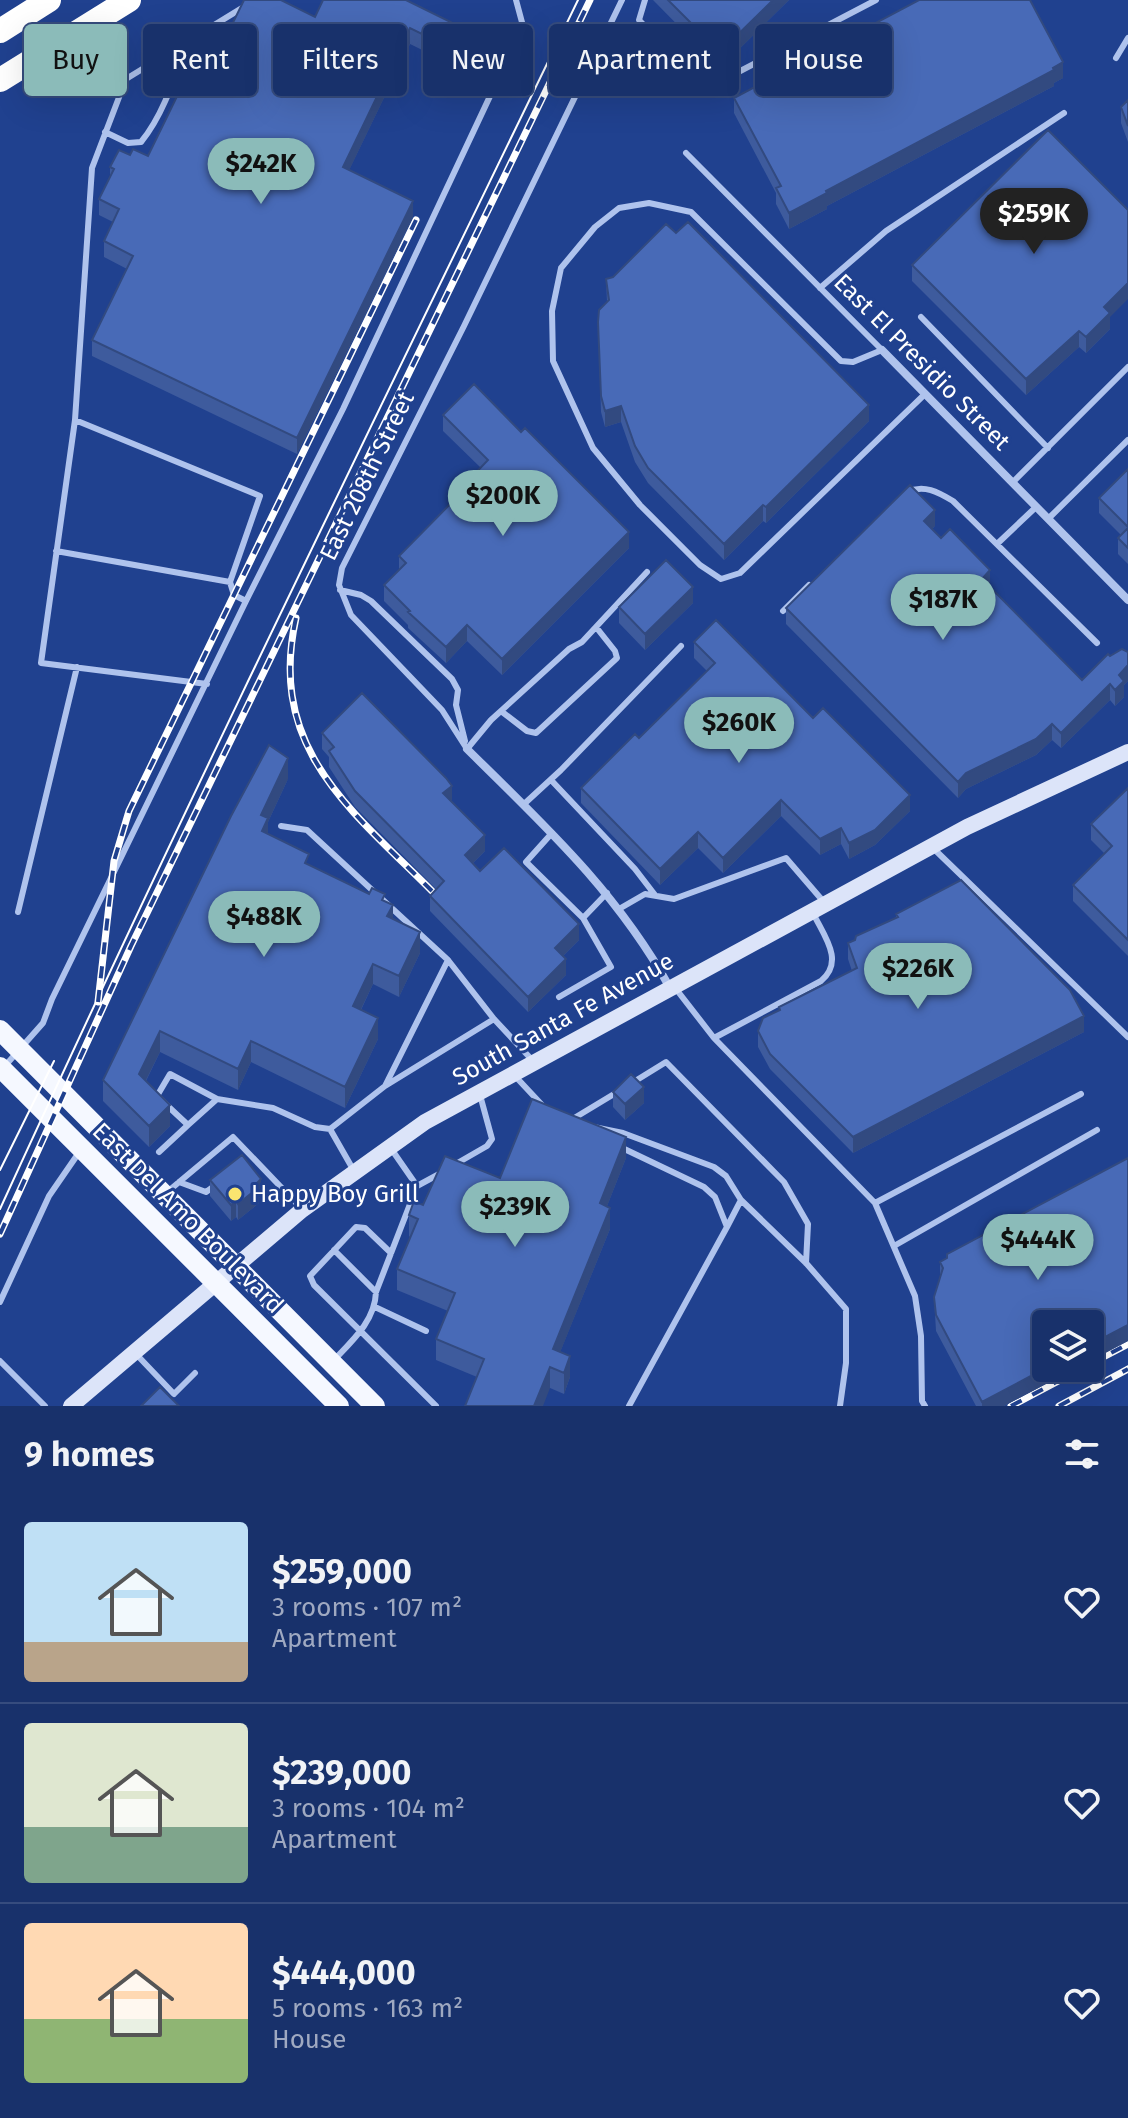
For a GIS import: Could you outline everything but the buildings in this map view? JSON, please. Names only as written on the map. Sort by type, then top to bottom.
[{"type":"highway","points":[[0,31],[49,0]]},
{"type":"highway","points":[[0,80],[129,0]]},
{"type":"main road","name":"South Santa Fe Avenue","points":[[71,1406],[302,1210],[425,1122],[932,846],[1128,752]]},
{"type":"main road","name":"East Del Amo Boulevard","points":[[0,1030],[171,1188],[235,1265],[375,1406]]},
{"type":"main road","name":"East Del Amo Boulevard","points":[[1,1068],[339,1406]]},
{"type":"street","name":"East El Presidio Street","points":[[882,350],[1128,600]]},
{"type":"street","name":"East 208th Street","points":[[467,749],[607,893],[634,927],[672,987]]},
{"type":"lane","points":[[216,24],[255,0]]},
{"type":"lane","points":[[1,1068],[43,1023],[246,601],[343,409],[523,26],[516,0]]},
{"type":"lane","name":"East 208th Street","points":[[467,749],[442,710],[351,615],[340,590],[342,568],[464,326],[622,0]]},
{"type":"lane","points":[[645,0],[639,20],[695,79],[725,79],[876,0]]},
{"type":"lane","points":[[1116,58],[1128,38]]},
{"type":"lane","points":[[143,69],[126,79],[92,168],[75,420],[41,663],[207,684]]},
{"type":"lane","points":[[105,132],[128,143],[141,142],[151,130],[167,96]]},
{"type":"lane","points":[[820,288],[886,231],[1064,113]]},
{"type":"lane","name":"East El Presidio Street","points":[[686,153],[882,350]]},
{"type":"lane","points":[[882,350],[853,362],[841,361],[691,212],[649,203],[619,208],[595,227],[561,268],[552,311],[553,361],[593,448],[640,505],[700,565],[721,579],[740,573],[925,394]]},
{"type":"lane","points":[[921,317],[1048,448]]},
{"type":"lane","points":[[1012,483],[1128,367]]},
{"type":"lane","points":[[75,420],[260,496],[230,582],[234,595],[246,601]]},
{"type":"lane","points":[[1048,519],[1128,440]]},
{"type":"lane","points":[[899,496],[913,489],[933,489],[953,501],[1097,643]]},
{"type":"lane","points":[[997,544],[1036,507]]},
{"type":"lane","points":[[56,551],[230,582]]},
{"type":"lane","points":[[467,749],[501,711],[569,649],[582,642],[647,572]]},
{"type":"lane","points":[[783,611],[815,579]]},
{"type":"lane","points":[[340,590],[371,601],[452,679],[458,690],[456,705],[467,749]]},
{"type":"lane","points":[[501,711],[527,731],[536,733],[617,658],[596,627]]},
{"type":"lane","points":[[523,805],[681,646]]},
{"type":"lane","points":[[18,912],[77,667]]},
{"type":"lane","points":[[551,780],[635,869],[655,895]]},
{"type":"lane","points":[[281,826],[307,830],[448,960],[494,1019],[534,1062]]},
{"type":"lane","points":[[552,833],[526,862],[583,918],[611,967],[559,997]]},
{"type":"lane","points":[[932,846],[1128,1037]]},
{"type":"lane","points":[[619,909],[645,894],[674,899],[786,858],[819,907],[834,958],[833,966],[826,977],[714,1038]]},
{"type":"lane","points":[[583,918],[607,893]]},
{"type":"lane","points":[[385,1086],[448,960]]},
{"type":"lane","points":[[672,987],[714,1038],[875,1203],[915,1296],[921,1336],[922,1401],[925,1406]]},
{"type":"lane","points":[[188,1125],[157,1096],[170,1074],[217,1099],[273,1108],[315,1127],[330,1129],[385,1086],[494,1019]]},
{"type":"lane","points":[[571,1120],[666,1062],[784,1182],[808,1224],[806,1263]]},
{"type":"lane","points":[[512,1074],[545,1107],[554,1111]]},
{"type":"lane","points":[[332,1362],[359,1333],[375,1307],[376,1292],[417,1186],[487,1146],[492,1139],[479,1092]]},
{"type":"lane","points":[[875,1203],[1081,1094]]},
{"type":"lane","points":[[159,1152],[217,1099]]},
{"type":"lane","points":[[562,1116],[704,1187],[715,1197],[727,1227]]},
{"type":"lane","points":[[579,1124],[623,1133],[706,1163],[726,1176],[741,1200],[806,1263],[846,1309],[846,1363],[840,1406]]},
{"type":"lane","points":[[330,1129],[354,1171]]},
{"type":"lane","points":[[894,1246],[1097,1130]]},
{"type":"lane","points":[[171,1188],[233,1137],[302,1210]]},
{"type":"lane","points":[[390,1146],[417,1186]]},
{"type":"lane","points":[[0,1302],[49,1196],[81,1149]]},
{"type":"lane","points":[[241,1164],[251,1156]]},
{"type":"lane","points":[[171,1188],[206,1192],[213,1187]]},
{"type":"lane","points":[[629,1406],[741,1200]]},
{"type":"lane","points":[[391,1253],[365,1228],[356,1227],[310,1276],[314,1285],[359,1333],[436,1406]]},
{"type":"lane","points":[[334,1250],[376,1292]]},
{"type":"lane","points":[[375,1307],[426,1331]]},
{"type":"lane","points":[[134,1351],[174,1394],[195,1373]]},
{"type":"lane","points":[[0,1361],[45,1406]]},
{"type":"lane","points":[[155,1397],[165,1386]]},
{"type":"tram line","points":[[0,1209],[213,754],[578,0]]},
{"type":"tram line","points":[[0,1170],[54,1061]]},
{"type":"railway","points":[[0,1234],[131,946],[590,0]]},
{"type":"railway","points":[[98,1002],[114,861],[129,811],[416,220]]},
{"type":"railway","points":[[296,618],[290,664],[293,704],[305,740],[322,772],[345,803],[432,891]]},
{"type":"railway","points":[[1104,1357],[1128,1344]]},
{"type":"railway","points":[[1059,1406],[1128,1369]]},
{"type":"railway","points":[[1011,1406],[1056,1382]]},
{"type":"place","name":"Happy Boy Grill","points":[[235,1194]]}]
